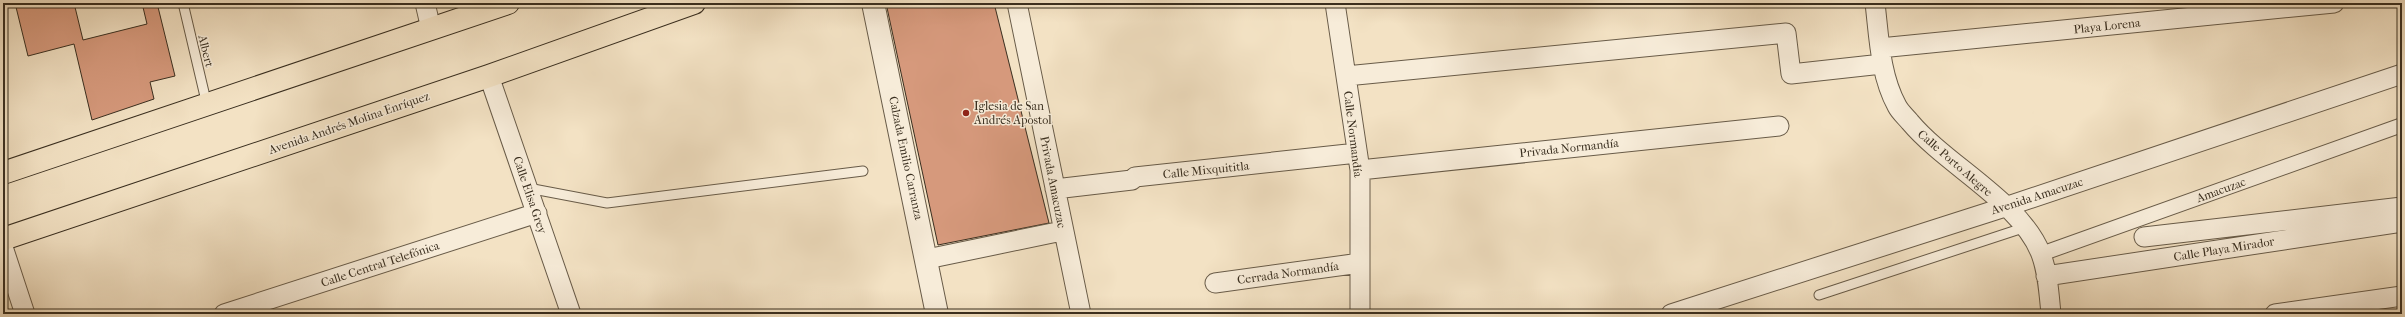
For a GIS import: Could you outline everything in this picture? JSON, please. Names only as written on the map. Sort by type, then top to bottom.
[{"type":"main road","points":[[3,173],[508,3]]},
{"type":"main road","name":"Avenida Andrés Molina Enríquez","points":[[3,239],[489,76],[694,3]]},
{"type":"street","points":[[425,3],[431,29]]},
{"type":"street","name":"Calzada Emilio Carranza","points":[[873,3],[928,259],[937,314]]},
{"type":"street","name":"Privada Amacuzac","points":[[1017,3],[1062,230],[1081,314]]},
{"type":"street","name":"Calle Normandía","points":[[1335,3],[1358,161],[1360,314]]},
{"type":"street","name":"Calle Porto Alegre","points":[[1875,3],[1881,56],[1897,106],[1925,140],[2005,207],[2026,227],[2041,254],[2046,276],[2051,314]]},
{"type":"street","name":"Playa Lorena","points":[[1346,76],[1786,33],[1791,74],[1881,56],[2334,3]]},
{"type":"street","name":"Avenida Amacuzac","points":[[1671,314],[2005,207],[2402,74]]},
{"type":"street","name":"Calle Elisa Grey","points":[[489,76],[571,314]]},
{"type":"street","name":"Amacuzac","points":[[2041,254],[2402,125]]},
{"type":"street","name":"Privada Normandía","points":[[1358,161],[1779,126]]},
{"type":"street","name":"Calle Mixquititla","points":[[1055,189],[1132,180],[1135,178],[1358,161]]},
{"type":"street","points":[[2144,237],[2402,207]]},
{"type":"street","name":"Calle Central Telefónica","points":[[224,314],[537,213]]},
{"type":"street","name":"Calle Playa Mirador","points":[[2046,276],[2402,222]]},
{"type":"street","points":[[928,259],[1062,230]]},
{"type":"street","points":[[3,247],[25,314]]},
{"type":"street","name":"Cerrada Normandía","points":[[1216,283],[1360,264]]},
{"type":"street","points":[[2275,314],[2402,296]]},
{"type":"lane","name":"Albert","points":[[183,3],[207,104]]},
{"type":"lane","points":[[528,188],[607,203],[863,171]]},
{"type":"lane","points":[[1819,294],[2026,227]]},
{"type":"building","points":[[15,3],[74,3],[83,40],[147,24],[142,3],[157,3],[175,76],[150,82],[154,99],[92,120],[74,44],[28,56]]},
{"type":"building","name":"Iglesia de San Andrés Apostol","points":[[886,3],[994,3],[1049,223],[938,245]]},
{"type":"place","name":"Iglesia de San Andrés Apostol","points":[[966,113]]}]
